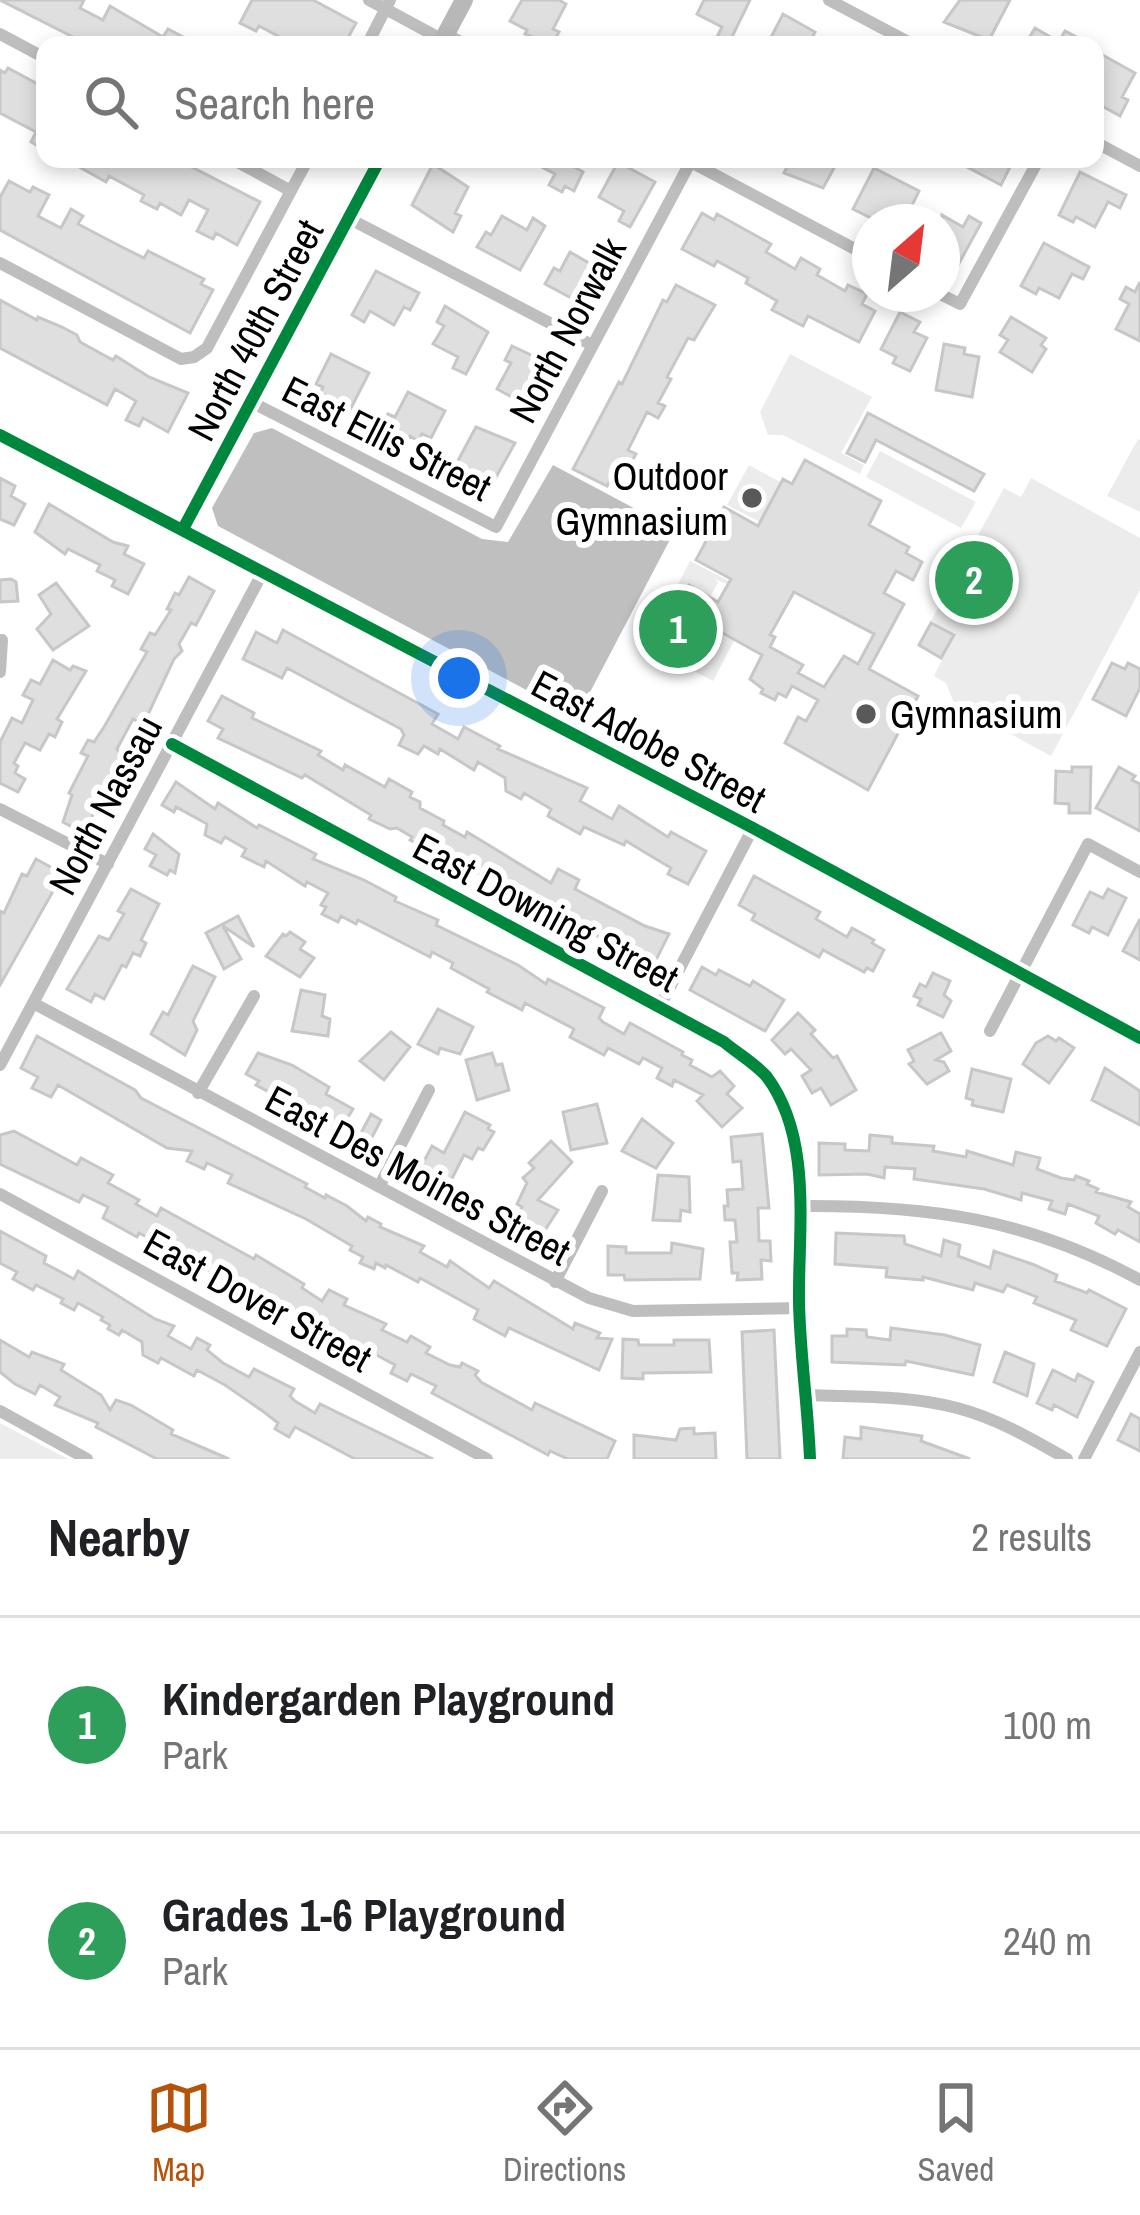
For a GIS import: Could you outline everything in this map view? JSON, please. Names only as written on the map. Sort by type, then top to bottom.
[{"type":"street","points":[[369,0],[388,4],[437,36]]},
{"type":"street","points":[[445,36],[464,0]]},
{"type":"street","points":[[829,0],[897,36]]},
{"type":"street","points":[[372,36],[388,4]]},
{"type":"street","points":[[0,34],[36,53]]},
{"type":"street","points":[[1104,147],[1140,166]]},
{"type":"street","points":[[249,168],[291,190]]},
{"type":"street","points":[[0,263],[181,359],[194,357],[207,348],[303,168]]},
{"type":"street","name":"North 40th Street","points":[[182,529],[375,168]]},
{"type":"street","name":"North Norwalk","points":[[496,527],[684,168]]},
{"type":"street","points":[[703,168],[852,247]]},
{"type":"street","points":[[960,304],[1034,168]]},
{"type":"street","points":[[348,218],[592,345]]},
{"type":"street","name":"East Ellis Street","points":[[250,402],[496,527]]},
{"type":"street","name":"East Adobe Street","points":[[0,435],[753,828],[1140,1038]]},
{"type":"street","name":"North Nassau","points":[[0,1066],[263,572]]},
{"type":"street","points":[[0,672],[2,640]]},
{"type":"street","name":"East Downing Street","points":[[172,744],[724,1042],[766,1075],[794,1142],[810,1459]]},
{"type":"street","points":[[0,809],[108,864]]},
{"type":"street","points":[[659,1008],[753,828]]},
{"type":"street","points":[[990,1031],[1088,844],[1140,872]]},
{"type":"street","points":[[198,1093],[254,996]]},
{"type":"street","name":"East Des Moines Street","points":[[33,1003],[555,1282],[611,1307],[633,1311],[799,1308]]},
{"type":"street","points":[[379,1187],[429,1090]]},
{"type":"street","points":[[555,1282],[602,1191]]},
{"type":"street","name":"East Dover Street","points":[[0,1194],[471,1455],[487,1459]]},
{"type":"street","points":[[800,1206],[922,1209],[990,1221],[1108,1262],[1140,1280]]},
{"type":"street","points":[[1084,1459],[1140,1352]]},
{"type":"street","points":[[808,1395],[902,1398],[958,1408],[1016,1430],[1067,1459]]},
{"type":"street","points":[[0,1411],[88,1459]]},
{"type":"shaded area","points":[[790,354],[872,397],[841,453],[864,465],[860,474],[783,435],[768,435],[760,412]]},
{"type":"shaded area","points":[[272,428],[482,539],[508,542],[553,465],[675,530],[577,717],[218,526],[212,508],[254,433]]},
{"type":"shaded area","points":[[1140,440],[1140,512],[1107,496]]},
{"type":"shaded area","points":[[880,451],[976,502],[961,528],[866,477]]},
{"type":"shaded area","name":"Outdoor Gymnasium","points":[[749,465],[782,483],[760,522],[727,505]]},
{"type":"shaded area","points":[[1031,478],[1140,538],[1140,590],[1051,756],[954,703],[946,683],[934,676],[942,660],[917,646],[1004,488],[1021,497]]},
{"type":"shaded area","points":[[690,561],[729,581],[728,585],[715,579],[718,583],[709,598],[735,639],[713,681],[646,646]]},
{"type":"shaded area","points":[[0,1423],[68,1459],[0,1459]]},
{"type":"building","points":[[0,0],[84,0],[80,8],[103,20],[110,6],[161,36],[71,36]]},
{"type":"building","points":[[252,0],[313,0],[356,23],[349,36],[278,36],[240,23]]},
{"type":"building","points":[[522,0],[566,4],[553,29],[559,32],[557,36],[530,36],[510,21]]},
{"type":"building","points":[[704,0],[750,0],[732,36],[718,36],[722,27],[697,14]]},
{"type":"building","points":[[960,0],[1010,0],[991,36],[944,22]]},
{"type":"building","points":[[783,14],[815,32],[813,36],[772,36]]},
{"type":"building","points":[[1104,56],[1135,73],[1122,97],[1128,100],[1120,116],[1104,107]]},
{"type":"building","points":[[8,68],[36,83],[36,132],[0,113],[0,70],[5,73]]},
{"type":"building","points":[[81,168],[194,168],[260,202],[237,245],[216,233],[213,239],[197,231],[208,210],[189,200],[181,215],[160,203],[157,209],[141,201],[144,195],[109,176],[106,182]]},
{"type":"building","points":[[431,168],[439,168],[468,187],[455,213],[461,216],[453,232],[412,205]]},
{"type":"building","points":[[543,168],[583,172],[574,191],[565,186],[562,192],[549,185],[555,174]]},
{"type":"building","points":[[615,168],[629,168],[655,182],[630,227],[619,221],[624,211],[599,197]]},
{"type":"building","points":[[786,168],[834,168],[823,188],[784,173]]},
{"type":"building","points":[[874,168],[919,191],[913,204],[856,204]]},
{"type":"building","points":[[969,168],[1010,168],[1001,185]]},
{"type":"building","points":[[1080,172],[1126,195],[1120,208],[1108,202],[1095,227],[1059,215]]},
{"type":"building","points":[[9,181],[49,195],[38,216],[61,228],[71,209],[83,216],[78,224],[144,258],[148,251],[204,279],[201,284],[213,290],[190,333],[0,230],[0,197]]},
{"type":"building","points":[[702,213],[714,220],[717,214],[771,244],[766,252],[795,269],[801,258],[820,269],[817,275],[845,291],[848,285],[852,287],[852,312],[874,312],[859,342],[808,316],[803,326],[772,310],[777,301],[746,283],[748,278],[682,249]]},
{"type":"building","points":[[502,216],[527,230],[533,218],[545,226],[520,270],[477,247]]},
{"type":"building","points":[[969,216],[981,223],[960,262],[960,225]]},
{"type":"building","points":[[1044,243],[1089,267],[1083,279],[1072,274],[1059,298],[1021,286]]},
{"type":"building","points":[[570,252],[594,266],[600,255],[613,261],[588,307],[545,284],[554,268],[560,271]]},
{"type":"building","points":[[376,271],[419,293],[394,325],[370,311],[364,322],[352,315]]},
{"type":"building","points":[[1140,282],[1140,341],[1116,329],[1129,304],[1120,299],[1126,287],[1135,292]]},
{"type":"building","points":[[676,285],[715,305],[694,340],[688,338],[667,377],[671,379],[658,403],[665,406],[658,418],[647,412],[628,450],[636,454],[630,465],[621,460],[607,486],[573,469],[663,300],[667,302]]},
{"type":"building","points":[[0,300],[62,327],[113,360],[116,356],[188,393],[168,432],[143,418],[139,426],[126,420],[136,401],[115,389],[107,405],[0,348]]},
{"type":"building","points":[[445,306],[488,332],[466,374],[453,368],[458,357],[433,344],[444,326],[437,322]]},
{"type":"building","points":[[900,312],[920,322],[914,332],[927,338],[910,371],[893,363],[896,357],[881,349]]},
{"type":"building","points":[[1011,317],[1046,338],[1041,345],[1046,349],[1032,372],[1000,352],[1008,340],[1000,335]]},
{"type":"building","points":[[944,344],[979,357],[972,397],[936,390]]},
{"type":"building","points":[[512,346],[536,359],[533,364],[550,379],[539,412],[497,389],[511,363],[505,360]]},
{"type":"building","points":[[331,354],[369,373],[349,412],[328,402],[330,398],[320,393],[323,387],[316,384]]},
{"type":"building","points":[[408,392],[445,411],[431,438],[422,434],[418,441],[410,436],[406,442],[380,429],[388,414],[395,417]]},
{"type":"building","points":[[868,413],[984,474],[974,491],[876,440],[865,462],[847,453]]},
{"type":"building","points":[[476,427],[515,443],[495,479],[489,476],[486,481],[475,475],[473,479],[454,468]]},
{"type":"building","points":[[805,460],[881,501],[869,525],[909,547],[906,553],[922,562],[913,580],[896,571],[884,593],[904,604],[869,669],[918,696],[868,790],[785,743],[798,717],[806,721],[818,700],[792,686],[786,697],[778,693],[775,700],[761,693],[763,689],[750,679],[762,655],[696,618],[684,641],[661,629],[689,585],[718,602],[731,579],[696,560],[724,507],[758,526],[783,479],[792,484]],"holes":[[[794,592],[874,634],[858,664],[844,656],[824,687],[798,673],[803,665],[770,647],[775,637],[770,635]]]},
{"type":"building","points":[[0,478],[15,486],[11,496],[25,504],[14,525],[0,519]]},
{"type":"building","points":[[49,504],[128,546],[124,554],[144,564],[128,594],[97,571],[100,565],[68,549],[65,554],[35,532]]},
{"type":"building","points":[[969,563],[990,575],[979,596],[957,585]]},
{"type":"building","points":[[189,577],[214,591],[196,625],[191,623],[179,644],[182,651],[143,725],[133,719],[117,749],[123,759],[83,833],[63,822],[69,793],[88,756],[81,753],[104,727],[147,652],[141,649],[150,633],[155,635],[171,610],[167,609],[175,593],[179,595]]},
{"type":"building","points":[[0,580],[16,582],[18,601],[0,602]]},
{"type":"building","points":[[56,583],[89,626],[53,650],[37,629],[51,614],[39,595]]},
{"type":"building","points":[[931,623],[954,635],[941,658],[919,645]]},
{"type":"building","points":[[283,630],[438,714],[432,724],[458,739],[464,727],[500,746],[498,749],[587,788],[580,801],[612,819],[619,806],[668,837],[671,832],[706,851],[688,884],[626,841],[624,845],[584,827],[580,834],[548,816],[551,809],[524,793],[521,799],[506,791],[505,778],[478,762],[474,770],[440,749],[438,754],[424,746],[418,754],[399,745],[404,735],[401,729],[287,668],[282,678],[243,659],[256,632],[277,643]]},
{"type":"building","points":[[53,660],[70,670],[73,666],[86,671],[57,719],[62,722],[55,737],[49,734],[40,750],[25,743],[14,763],[18,766],[15,773],[25,779],[18,792],[0,783],[0,742],[12,718],[22,723],[33,700],[23,695],[31,680],[40,684]]},
{"type":"building","points":[[1112,663],[1140,669],[1140,688],[1126,716],[1093,699]]},
{"type":"building","points":[[222,696],[254,713],[252,718],[321,751],[318,755],[343,770],[345,765],[385,787],[389,779],[412,792],[410,797],[420,802],[420,808],[444,821],[443,825],[465,837],[467,832],[551,883],[558,869],[579,880],[575,889],[669,934],[655,962],[566,923],[452,863],[454,859],[434,848],[432,852],[410,840],[397,828],[369,819],[371,815],[305,775],[302,778],[218,738],[223,729],[208,721]]},
{"type":"building","points":[[1072,767],[1091,767],[1090,813],[1069,813],[1069,804],[1055,803],[1056,771],[1072,772]]},
{"type":"building","points":[[1119,767],[1140,784],[1140,831],[1096,808]]},
{"type":"building","points":[[176,782],[215,809],[218,803],[257,828],[316,854],[313,859],[396,897],[395,901],[438,920],[436,925],[546,984],[548,979],[604,1008],[599,1018],[624,1034],[630,1023],[683,1052],[692,1060],[690,1065],[712,1077],[720,1071],[734,1086],[727,1094],[742,1108],[722,1127],[697,1101],[703,1095],[674,1080],[672,1086],[657,1078],[662,1068],[643,1058],[639,1064],[608,1048],[604,1055],[570,1037],[574,1029],[525,1003],[522,1010],[487,992],[489,989],[432,952],[430,957],[358,920],[356,924],[341,916],[338,922],[322,914],[328,893],[307,882],[305,886],[266,861],[264,867],[242,856],[246,849],[225,837],[221,843],[205,835],[207,824],[176,807],[174,812],[162,805]]},
{"type":"building","points":[[153,834],[179,854],[175,873],[170,870],[167,875],[150,866],[156,855],[145,849]]},
{"type":"building","points":[[36,859],[58,871],[52,883],[56,886],[0,985],[0,911],[4,913],[22,874],[27,876]]},
{"type":"building","points":[[754,876],[820,912],[816,919],[847,937],[852,928],[874,940],[884,950],[873,971],[867,968],[864,972],[823,950],[819,957],[752,920],[755,914],[739,905]]},
{"type":"building","points":[[131,889],[159,904],[141,940],[146,943],[140,956],[133,953],[126,967],[122,965],[104,999],[95,994],[91,1002],[67,989],[99,936],[109,940]]},
{"type":"building","points":[[1108,889],[1126,898],[1108,935],[1073,925],[1090,892],[1103,898]]},
{"type":"building","points":[[238,916],[254,947],[223,926],[241,959],[224,969],[206,933]]},
{"type":"building","points":[[1140,919],[1140,960],[1123,951]]},
{"type":"building","points":[[290,932],[305,942],[300,949],[314,958],[300,977],[266,956]]},
{"type":"building","points":[[193,966],[215,977],[193,1021],[197,1030],[185,1055],[151,1034],[163,1012],[168,1015]]},
{"type":"building","points":[[702,967],[750,986],[753,981],[784,1000],[765,1031],[690,990]]},
{"type":"building","points":[[933,973],[950,981],[944,995],[951,1001],[943,1017],[918,1005],[921,999],[914,996]]},
{"type":"building","points":[[301,990],[325,995],[322,1016],[330,1019],[328,1036],[292,1031]]},
{"type":"building","points":[[438,1009],[473,1027],[460,1054],[440,1048],[438,1054],[418,1044]]},
{"type":"building","points":[[798,1013],[815,1030],[811,1034],[833,1058],[837,1056],[856,1090],[831,1105],[821,1088],[812,1093],[802,1076],[811,1070],[791,1049],[785,1054],[772,1040]]},
{"type":"building","points":[[391,1032],[410,1047],[384,1080],[360,1061]]},
{"type":"building","points":[[941,1033],[951,1051],[936,1060],[944,1062],[949,1071],[927,1084],[909,1064],[914,1061],[908,1050]]},
{"type":"building","points":[[37,1036],[135,1090],[141,1098],[347,1206],[366,1221],[368,1217],[424,1246],[420,1252],[447,1267],[450,1261],[489,1288],[494,1281],[573,1329],[575,1323],[600,1333],[597,1338],[612,1339],[599,1370],[509,1328],[505,1336],[474,1319],[478,1310],[420,1278],[418,1282],[386,1265],[376,1263],[374,1269],[360,1263],[363,1257],[350,1250],[352,1246],[228,1183],[232,1175],[207,1163],[204,1169],[187,1161],[192,1151],[167,1148],[58,1085],[51,1097],[32,1088],[38,1077],[21,1068]]},
{"type":"building","points":[[1048,1036],[1074,1048],[1049,1083],[1023,1064],[1036,1043]]},
{"type":"building","points":[[258,1053],[292,1065],[329,1087],[326,1094],[353,1109],[340,1130],[256,1085],[259,1081],[246,1074]]},
{"type":"building","points":[[492,1053],[496,1065],[502,1064],[509,1090],[477,1100],[466,1060]]},
{"type":"building","points":[[1105,1068],[1140,1091],[1140,1125],[1092,1100]]},
{"type":"building","points":[[972,1069],[1011,1079],[1003,1112],[972,1105],[973,1100],[966,1098]]},
{"type":"building","points":[[597,1104],[607,1143],[571,1150],[563,1112]]},
{"type":"building","points":[[465,1112],[494,1132],[472,1159],[464,1155],[443,1196],[414,1180],[432,1146],[444,1153]]},
{"type":"building","points":[[371,1114],[381,1120],[370,1141],[360,1135]]},
{"type":"building","points":[[642,1119],[673,1143],[656,1168],[622,1151]]},
{"type":"building","points":[[14,1131],[77,1165],[81,1158],[113,1175],[108,1183],[139,1200],[136,1204],[157,1216],[161,1208],[254,1259],[256,1255],[304,1284],[302,1288],[322,1301],[329,1290],[347,1299],[344,1305],[386,1324],[382,1330],[407,1342],[411,1336],[430,1347],[426,1353],[478,1371],[475,1375],[481,1382],[532,1410],[535,1403],[615,1441],[607,1459],[568,1459],[550,1451],[548,1455],[432,1393],[436,1386],[411,1374],[407,1381],[391,1373],[395,1365],[369,1351],[366,1358],[310,1323],[268,1304],[271,1298],[251,1288],[249,1292],[103,1218],[108,1207],[83,1195],[79,1202],[0,1164],[0,1135]]},
{"type":"building","points":[[762,1134],[769,1208],[758,1208],[759,1241],[770,1241],[771,1261],[761,1260],[762,1279],[737,1280],[738,1273],[732,1273],[730,1242],[737,1242],[735,1220],[725,1220],[724,1206],[728,1206],[727,1190],[743,1189],[741,1161],[733,1162],[731,1137]]},
{"type":"building","points":[[870,1135],[966,1157],[967,1151],[1013,1165],[1016,1152],[1040,1158],[1037,1169],[1061,1178],[1074,1180],[1076,1176],[1089,1181],[1096,1192],[1131,1202],[1128,1207],[1140,1214],[1140,1242],[1118,1230],[1115,1234],[1096,1223],[1099,1216],[1068,1204],[1065,1214],[1049,1209],[1052,1201],[1022,1193],[1021,1200],[984,1189],[914,1179],[915,1169],[885,1167],[884,1178],[819,1175],[819,1143],[869,1151]]},
{"type":"building","points":[[551,1141],[572,1162],[538,1200],[558,1210],[536,1244],[510,1230],[522,1207],[517,1204],[527,1183],[523,1178],[534,1168],[529,1163]]},
{"type":"building","points":[[658,1175],[689,1177],[690,1212],[681,1210],[680,1221],[653,1220]]},
{"type":"building","points":[[0,1231],[46,1256],[44,1263],[74,1279],[78,1271],[174,1326],[168,1336],[191,1349],[197,1338],[210,1345],[207,1350],[223,1363],[249,1377],[254,1369],[294,1389],[290,1396],[315,1413],[320,1404],[433,1459],[355,1459],[295,1427],[289,1437],[275,1429],[278,1423],[225,1385],[197,1370],[194,1376],[161,1358],[158,1363],[143,1355],[142,1342],[122,1330],[119,1335],[108,1329],[103,1317],[78,1303],[74,1310],[36,1285],[33,1290],[13,1279],[17,1272],[0,1263]]},
{"type":"building","points":[[836,1233],[904,1236],[905,1244],[941,1256],[944,1240],[960,1245],[958,1256],[990,1268],[994,1251],[1126,1309],[1107,1346],[1071,1330],[1076,1320],[1034,1303],[1037,1297],[1007,1285],[1003,1292],[975,1283],[973,1290],[923,1277],[886,1277],[887,1268],[835,1264]]},
{"type":"building","points":[[672,1243],[703,1249],[700,1279],[625,1280],[624,1275],[608,1275],[608,1246],[626,1247],[626,1253],[671,1253]]},
{"type":"building","points":[[891,1328],[980,1345],[973,1375],[906,1361],[905,1365],[832,1362],[832,1336],[847,1336],[847,1329],[866,1330],[867,1337],[890,1340]]},
{"type":"building","points":[[774,1330],[780,1459],[747,1459],[742,1332]]},
{"type":"building","points":[[623,1339],[638,1340],[639,1345],[709,1340],[711,1372],[622,1378]]},
{"type":"building","points":[[0,1340],[29,1357],[32,1352],[64,1364],[61,1370],[101,1395],[110,1410],[116,1400],[131,1405],[173,1430],[171,1434],[229,1459],[157,1459],[96,1427],[98,1423],[55,1405],[60,1397],[40,1385],[35,1394],[15,1384],[0,1372]]},
{"type":"building","points":[[1005,1352],[1034,1364],[1027,1396],[994,1382]]},
{"type":"building","points":[[1053,1370],[1075,1381],[1078,1374],[1093,1382],[1077,1417],[1054,1405],[1052,1410],[1037,1403]]},
{"type":"building","points":[[1131,1414],[1140,1419],[1140,1451],[1118,1440]]},
{"type":"building","points":[[861,1427],[922,1436],[921,1441],[970,1459],[843,1459],[845,1437],[861,1439]]},
{"type":"building","points":[[694,1428],[694,1434],[715,1433],[716,1459],[634,1459],[634,1435],[676,1440],[680,1429]]},
{"type":"cycle path","points":[[183,529],[375,168]]},
{"type":"cycle path","points":[[0,435],[753,828],[1140,1038]]},
{"type":"cycle path","points":[[172,744],[724,1042],[767,1077],[782,1102],[797,1156],[800,1322],[810,1459]]},
{"type":"place","name":"Outdoor Gymnasium","points":[[752,498]]},
{"type":"place","name":"Grades 1-6 Playground","points":[[974,580]]},
{"type":"place","name":"Kindergarden Playground","points":[[678,629]]},
{"type":"place","name":"Gymnasium","points":[[866,714]]}]
